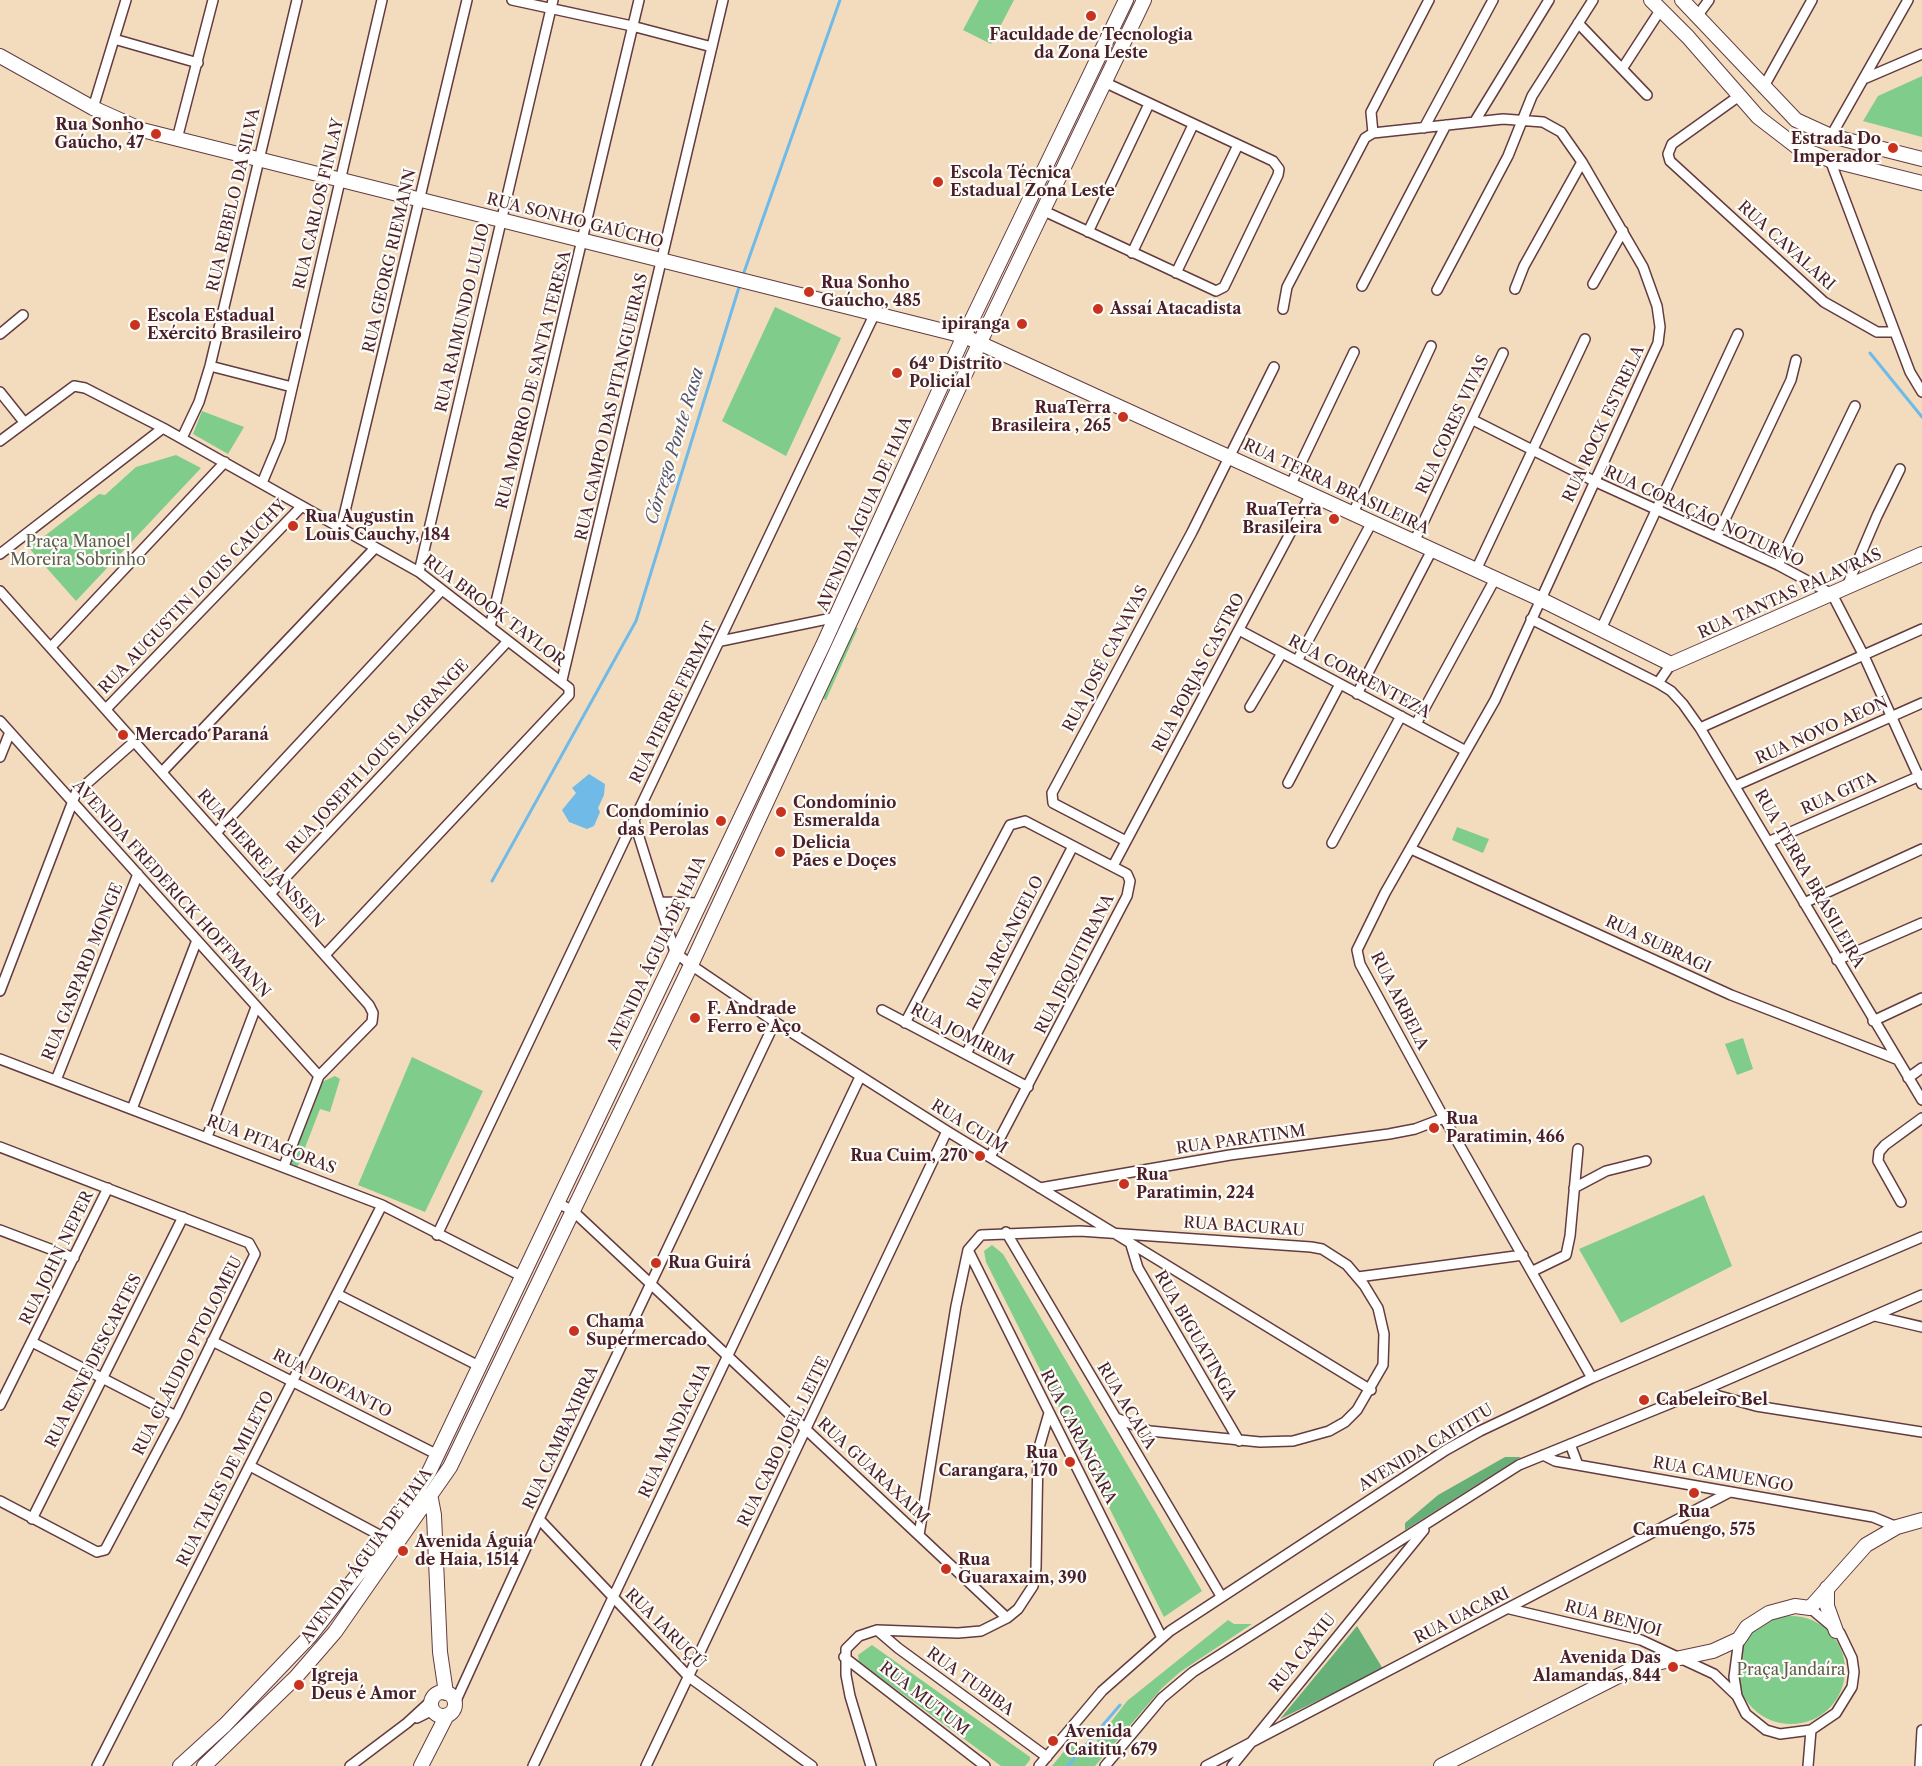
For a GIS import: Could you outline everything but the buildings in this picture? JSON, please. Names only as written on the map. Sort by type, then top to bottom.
[{"type":"main road","name":"AVENIDA ÁGUIA DE HAIA","points":[[180,1766],[225,1725],[310,1636],[385,1538],[418,1490],[438,1455],[698,903],[822,650],[964,336],[1126,0]]},
{"type":"main road","name":"AVENIDA ÁGUIA DE HAIA","points":[[204,1766],[290,1683],[335,1632],[431,1498],[450,1467],[691,965],[980,342],[1144,0]]},
{"type":"main road","points":[[1682,0],[1720,38],[1763,88],[1796,120],[1831,136],[1922,159]]},
{"type":"main road","points":[[1656,5],[1758,117],[1797,147],[1830,160],[1922,183]]},
{"type":"main road","points":[[1703,54],[1720,38]]},
{"type":"main road","name":"RUA SONHO GAÚCHO","points":[[0,56],[93,108],[142,130],[260,159],[340,182],[663,259],[964,336]]},
{"type":"main road","name":"RUA TERRA BRASILEIRA","points":[[964,336],[1540,599],[1671,664]]},
{"type":"main road","name":"RUA TANTAS PALAVRAS","points":[[1671,664],[1922,554]]},
{"type":"main road","points":[[822,650],[831,651],[832,664]]},
{"type":"main road","points":[[418,1490],[431,1498],[434,1515],[442,1703],[423,1760]]},
{"type":"main road","points":[[1441,1766],[1462,1762],[1642,1664],[1652,1664],[1713,1651],[1739,1639],[1747,1627],[1769,1613],[1795,1606],[1810,1608],[1866,1545],[1897,1527],[1922,1520]]},
{"type":"main road","points":[[1827,1588],[1827,1606],[1836,1631]]},
{"type":"street","points":[[93,108],[126,0]]},
{"type":"street","points":[[177,140],[213,0]]},
{"type":"street","name":"RUA REBELO DA SILVA","points":[[182,438],[199,402],[210,366],[297,0]]},
{"type":"street","name":"RUA CARLOS FINLAY","points":[[262,483],[280,440],[382,0]]},
{"type":"street","name":"RUA GEORG RIEMANN","points":[[341,528],[467,0]]},
{"type":"street","points":[[512,0],[552,4],[712,47]]},
{"type":"street","name":"RUA MORRO DE SANTA TERESA","points":[[490,627],[639,0]]},
{"type":"street","name":"RUA CAMPO DAS PITANGUEIRAS","points":[[562,680],[723,0]]},
{"type":"street","points":[[1283,309],[1287,287],[1336,191],[1362,143],[1373,133],[1371,112],[1429,0]]},
{"type":"street","points":[[1424,128],[1493,0]]},
{"type":"street","points":[[1475,121],[1549,0]]},
{"type":"street","points":[[1437,290],[1508,156],[1537,87],[1593,0]]},
{"type":"street","points":[[1698,15],[1708,0]]},
{"type":"street","points":[[1763,88],[1812,0]]},
{"type":"street","points":[[1831,136],[1866,78],[1908,0]]},
{"type":"street","name":"RUA RAIMUNDO LULIO","points":[[419,572],[552,4]]},
{"type":"street","points":[[1622,69],[1656,5]]},
{"type":"street","points":[[1578,22],[1647,95]]},
{"type":"street","points":[[114,39],[198,63]]},
{"type":"street","points":[[1866,78],[1922,54]]},
{"type":"street","points":[[1044,211],[1216,291],[1224,287],[1278,175],[1278,169],[1273,161],[1193,126],[1104,82]]},
{"type":"street","name":"RUA CAVALARI","points":[[1739,96],[1672,144],[1668,154],[1670,161],[1824,302],[1877,332],[1895,332]]},
{"type":"street","points":[[1088,232],[1149,104]]},
{"type":"street","name":"RUA ROCK ESTRELA","points":[[1373,133],[1475,121],[1523,119],[1544,122],[1561,132],[1582,162],[1643,267],[1657,306],[1660,327],[1658,343],[1540,599]]},
{"type":"street","points":[[1362,286],[1446,125]]},
{"type":"street","points":[[1132,253],[1193,126]]},
{"type":"street","points":[[1176,273],[1238,145]]},
{"type":"street","points":[[1830,160],[1910,372],[1922,392]]},
{"type":"street","points":[[1515,289],[1524,266],[1582,162]]},
{"type":"street","points":[[1593,284],[1623,231]]},
{"type":"street","name":"RUA PIERRE FERMAT","points":[[437,1235],[875,313]]},
{"type":"street","points":[[0,333],[23,315]]},
{"type":"street","points":[[1601,629],[1738,334]]},
{"type":"street","points":[[1476,570],[1585,339]]},
{"type":"street","points":[[1353,513],[1431,346]]},
{"type":"street","points":[[1291,484],[1354,352]]},
{"type":"street","name":"RUA CORES VIVAS","points":[[1414,542],[1503,353]]},
{"type":"street","points":[[1717,536],[1791,380],[1796,360]]},
{"type":"street","points":[[210,366],[292,387]]},
{"type":"street","points":[[1230,456],[1274,367]]},
{"type":"street","name":"RUA BROOK TAYLOR","points":[[24,422],[74,387],[80,386],[182,438],[419,572],[562,680],[569,688],[568,695],[325,955]]},
{"type":"street","points":[[0,392],[24,422],[0,441]]},
{"type":"street","points":[[1778,565],[1855,406]]},
{"type":"street","name":"RUA CORAÇÃO NOTURNO","points":[[1473,420],[1594,482],[1717,536],[1832,594]]},
{"type":"street","points":[[0,554],[163,428]]},
{"type":"street","name":"RUA JOSÉ CANAVAS","points":[[1126,841],[1053,803],[1051,797],[1230,456]]},
{"type":"street","points":[[51,647],[225,462]]},
{"type":"street","points":[[1847,586],[1876,516],[1900,469]]},
{"type":"street","name":"RUA BORJAS CASTRO","points":[[1113,866],[1311,494]]},
{"type":"street","name":"RUA AUGUSTIN LOUIS CAUCHY","points":[[106,709],[302,506]]},
{"type":"street","points":[[1297,661],[1372,522]]},
{"type":"street","points":[[162,772],[375,548]]},
{"type":"street","points":[[1357,694],[1432,550]]},
{"type":"street","points":[[1416,724],[1495,579]]},
{"type":"street","points":[[216,832],[442,590]]},
{"type":"street","points":[[1832,594],[1864,656],[1921,778]]},
{"type":"street","name":"RUA PIERRE JANSSEN","points":[[2,597],[51,647],[135,741],[369,1005],[373,1013],[372,1022],[367,1031],[329,1064],[319,1076],[284,1166]]},
{"type":"street","name":"RUA ARBELA","points":[[1540,599],[1495,700],[1362,937],[1358,956],[1444,1118],[1592,1378]]},
{"type":"street","points":[[721,641],[837,617]]},
{"type":"street","name":"RUA TERRA BRASILEIRA","points":[[1531,619],[1658,683],[1675,695],[1700,728],[1922,1100]]},
{"type":"street","points":[[1700,728],[1922,629]]},
{"type":"street","name":"RUA CORRENTEZA","points":[[1239,630],[1466,751]]},
{"type":"street","name":"RUA JOSEPH LOUIS LAGRANGE","points":[[270,894],[508,641]]},
{"type":"street","points":[[1250,707],[1282,653]]},
{"type":"street","points":[[1658,683],[1671,664]]},
{"type":"street","points":[[1288,783],[1340,684]]},
{"type":"street","name":"RUA NOVO AEON","points":[[1735,786],[1922,703]]},
{"type":"street","points":[[1332,843],[1401,716]]},
{"type":"street","name":"AVENIDA FREDERICK HOFFMANN","points":[[0,721],[319,1076]]},
{"type":"street","points":[[0,757],[10,732]]},
{"type":"street","points":[[0,991],[76,793],[135,741]]},
{"type":"street","name":"RUA GITA","points":[[1768,842],[1921,778]]},
{"type":"street","points":[[634,821],[675,952]]},
{"type":"street","points":[[905,1023],[1010,825],[1025,821],[1113,866]]},
{"type":"street","name":"RUA ARCANGELO","points":[[966,1054],[1073,846]]},
{"type":"street","name":"RUA SUBRAGI","points":[[1411,849],[1731,995],[1896,1059]]},
{"type":"street","points":[[1804,903],[1922,849]]},
{"type":"street","name":"RUA JEQUITIRANA","points":[[990,1157],[1126,896],[1129,878],[1113,866]]},
{"type":"street","name":"RUA GASPARD MONGE","points":[[56,1080],[138,874]]},
{"type":"street","points":[[661,902],[698,903]]},
{"type":"street","points":[[1837,960],[1922,923]]},
{"type":"street","points":[[132,1109],[197,940]]},
{"type":"street","name":"RUA CUIM","points":[[675,952],[774,1022],[860,1077],[1371,1390]]},
{"type":"street","points":[[1874,1021],[1922,998]]},
{"type":"street","points":[[207,1137],[256,1007]]},
{"type":"street","name":"RUA JOMIRIM","points":[[882,1010],[1028,1087]]},
{"type":"street","name":"RUA CAMBAXIRRA","points":[[350,1766],[407,1723],[442,1703],[470,1672],[539,1519],[774,1022]]},
{"type":"street","name":"RUA PITAGORAS","points":[[0,1059],[382,1205],[523,1277]]},
{"type":"street","points":[[1908,1078],[1922,1068]]},
{"type":"street","name":"RUA MANDACAIA","points":[[533,1766],[860,1077]]},
{"type":"street","name":"RUA PARATINM","points":[[1040,1188],[1230,1155],[1389,1134],[1415,1129],[1444,1118]]},
{"type":"street","points":[[1901,1202],[1878,1161],[1878,1156],[1885,1145],[1922,1118]]},
{"type":"street","name":"RUA CABO JOEL LEITE","points":[[646,1766],[947,1131]]},
{"type":"street","name":"RUA CLÁUDIO PTOLOMEU","points":[[0,1147],[249,1243],[255,1250],[253,1260],[176,1416],[103,1552],[97,1552],[0,1501]]},
{"type":"street","points":[[1533,1271],[1566,1255],[1578,1149]]},
{"type":"street","points":[[1574,1188],[1606,1171],[1646,1161]]},
{"type":"street","name":"RUA JOHN NEPER","points":[[0,1405],[108,1188]]},
{"type":"street","name":"RUA GUARAXAIM","points":[[558,1203],[573,1211],[651,1282],[1007,1618]]},
{"type":"street","name":"RUA TALES DE MILETO","points":[[97,1766],[382,1205]]},
{"type":"street","name":"RUA RENE DESCARTES","points":[[32,1519],[183,1217]]},
{"type":"street","points":[[0,1230],[74,1258]]},
{"type":"street","name":"RUA BACURAU","points":[[968,1250],[981,1235],[1006,1232],[1114,1233],[1311,1247],[1337,1258],[1358,1277],[1378,1308],[1384,1334],[1383,1365],[1371,1390],[1351,1416],[1329,1431],[1293,1441],[1239,1441],[1150,1431],[1116,1418]]},
{"type":"street","name":"RUA ACAUA","points":[[1006,1232],[1221,1596]]},
{"type":"street","name":"AVENIDA CAITITU","points":[[1039,1766],[1102,1691],[1162,1638],[1221,1596],[1446,1450],[1480,1431],[1592,1378],[1922,1237]]},
{"type":"street","name":"RUA BIGUATINGA","points":[[1131,1245],[1138,1268],[1239,1441]]},
{"type":"street","points":[[919,1535],[956,1306],[968,1250]]},
{"type":"street","name":"RUA CARANGARA","points":[[968,1250],[1162,1638]]},
{"type":"street","points":[[1358,1277],[1523,1256]]},
{"type":"street","points":[[337,1294],[479,1366]]},
{"type":"street","points":[[1105,1766],[1162,1698],[1193,1672],[1519,1465],[1701,1391],[1922,1294]]},
{"type":"street","points":[[1875,1316],[1922,1327]]},
{"type":"street","name":"RUA DIOFANTO","points":[[212,1341],[438,1455]]},
{"type":"street","points":[[32,1342],[176,1416]]},
{"type":"street","points":[[1722,1382],[1733,1400]]},
{"type":"street","points":[[1701,1391],[1785,1411],[1922,1432]]},
{"type":"street","points":[[871,1766],[850,1696],[844,1657],[851,1642],[878,1630],[958,1633],[981,1631],[1007,1618],[1027,1598],[1033,1586],[1036,1568],[1038,1451],[1049,1413]]},
{"type":"street","points":[[1570,1444],[1578,1465]]},
{"type":"street","name":"RUA CAMUENGO","points":[[1543,1455],[1555,1461],[1873,1517],[1897,1527]]},
{"type":"street","points":[[250,1466],[385,1538]]},
{"type":"street","name":"RUA UACARI","points":[[1206,1766],[1730,1492]]},
{"type":"street","name":"RUA IARUÇÚ","points":[[539,1519],[689,1677],[812,1766]]},
{"type":"street","name":"RUA CAXIU","points":[[1232,1766],[1429,1523]]},
{"type":"street","points":[[1394,1543],[1399,1560]]},
{"type":"street","points":[[1739,1639],[1733,1667],[1737,1696],[1746,1714],[1766,1730],[1780,1734],[1811,1730],[1836,1713],[1852,1687],[1852,1658],[1836,1631],[1810,1608]]},
{"type":"street","name":"RUA BENJOI","points":[[1510,1609],[1641,1640],[1714,1674],[1737,1696]]},
{"type":"street","name":"RUA TUBIBA","points":[[878,1630],[898,1648],[1047,1757]]},
{"type":"street","name":"RUA MUTUM","points":[[844,1657],[985,1766]]},
{"type":"street","points":[[1808,1766],[1811,1730]]},
{"type":"street","points":[[1920,1766],[1922,1730]]},
{"type":"green space","points":[[979,0],[1014,0],[991,44],[963,30]]},
{"type":"green space","points":[[1922,76],[1922,137],[1863,121],[1878,96]]},
{"type":"green space","points":[[775,307],[841,338],[786,456],[722,421]]},
{"type":"green space","points":[[202,411],[244,427],[228,454],[193,434]]},
{"type":"green space","name":"Praça Manoel Moreira Sobrinho","points":[[176,455],[201,468],[76,601],[29,548],[99,494],[105,495],[136,467]]},
{"type":"green space","points":[[855,627],[858,628],[826,700],[822,698]]},
{"type":"green space","points":[[1457,827],[1489,839],[1483,853],[1452,840]]},
{"type":"green space","points":[[1743,1038],[1753,1069],[1737,1075],[1725,1044]]},
{"type":"green space","points":[[412,1057],[483,1091],[425,1212],[358,1185]]},
{"type":"green space","points":[[335,1076],[340,1079],[330,1112],[320,1109],[296,1171],[284,1166],[315,1085]]},
{"type":"green space","points":[[1704,1195],[1732,1266],[1621,1323],[1579,1249]]},
{"type":"green space","points":[[992,1245],[1003,1254],[1202,1591],[1164,1617],[986,1262],[984,1251]]},
{"type":"green space","points":[[1505,1457],[1521,1457],[1405,1530],[1405,1523],[1438,1495]]},
{"type":"green space","name":"Praça Jandaíra","points":[[1791,1616],[1812,1620],[1829,1632],[1841,1649],[1845,1670],[1841,1691],[1829,1708],[1812,1720],[1791,1724],[1770,1720],[1753,1708],[1741,1691],[1737,1670],[1741,1649],[1753,1632],[1770,1620]]},
{"type":"green space","points":[[1228,1620],[1234,1624],[1252,1624],[1180,1672],[1162,1688],[1095,1766],[1052,1766],[1070,1744],[1085,1756],[1127,1701]]},
{"type":"green space","points":[[1357,1626],[1383,1669],[1280,1719]]},
{"type":"green space","points":[[872,1645],[1030,1757],[1030,1760],[1025,1766],[1001,1766],[859,1662],[858,1655]]},
{"type":"water","points":[[589,774],[605,784],[604,795],[598,808],[600,812],[594,826],[587,829],[569,822],[562,810],[576,793],[572,788]]},
{"type":"waterway","name":"Córrego Ponte Rasa","points":[[743,275],[840,0]]},
{"type":"waterway","name":"Córrego Ponte Rasa","points":[[492,881],[636,621],[740,284]]},
{"type":"waterway","points":[[1870,353],[1922,417]]},
{"type":"waterway","points":[[1068,1766],[1120,1705]]},
{"type":"place","name":"Faculdade de Tecnologia da Zona Leste","points":[[1091,16]]},
{"type":"place","name":"Rua Sonho Gaúcho, 47","points":[[156,134]]},
{"type":"place","name":"Estrada Do Imperador","points":[[1893,148]]},
{"type":"place","name":"Escola Técnica Estadual Zona Leste","points":[[938,182]]},
{"type":"place","name":"Rua Sonho Gaúcho, 485","points":[[809,292]]},
{"type":"place","name":"Assaí Atacadista","points":[[1098,309]]},
{"type":"place","name":"ipiranga","points":[[1022,324]]},
{"type":"place","name":"Escola Estadual Exército Brasileiro","points":[[135,325]]},
{"type":"place","name":"64º Distrito Policial","points":[[897,373]]},
{"type":"place","name":"RuaTerra Brasileira , 265","points":[[1123,417]]},
{"type":"place","name":"RuaTerra Brasileira","points":[[1334,519]]},
{"type":"place","name":"Rua Augustin Louis Cauchy, 184","points":[[293,526]]},
{"type":"place","name":"Mercado Paraná","points":[[123,735]]},
{"type":"place","name":"Condomínio Esmeralda","points":[[781,812]]},
{"type":"place","name":"Condomínio das Perolas","points":[[721,821]]},
{"type":"place","name":"Delicia Pães e Doçes","points":[[780,852]]},
{"type":"place","name":"F. Andrade Ferro e Aço","points":[[695,1018]]},
{"type":"place","name":"Rua Paratimin, 466","points":[[1434,1128]]},
{"type":"place","name":"Rua Cuim, 270","points":[[980,1156]]},
{"type":"place","name":"Rua Paratimin, 224","points":[[1124,1184]]},
{"type":"place","name":"Rua Guirá","points":[[656,1263]]},
{"type":"place","name":"Chama Supermercado","points":[[574,1331]]},
{"type":"place","name":"Cabeleiro Bel","points":[[1644,1400]]},
{"type":"place","name":"Rua Carangara, 170","points":[[1070,1462]]},
{"type":"place","name":"Rua Camuengo, 575","points":[[1694,1493]]},
{"type":"place","name":"Avenida Águia de Haia, 1514","points":[[403,1551]]},
{"type":"place","name":"Rua Guaraxaim, 390","points":[[946,1569]]},
{"type":"place","name":"Avenida Das Alamandas, 844","points":[[1673,1667]]},
{"type":"place","name":"Igreja Deus é Amor","points":[[299,1685]]},
{"type":"place","name":"Avenida Caititu, 679","points":[[1053,1741]]}]
